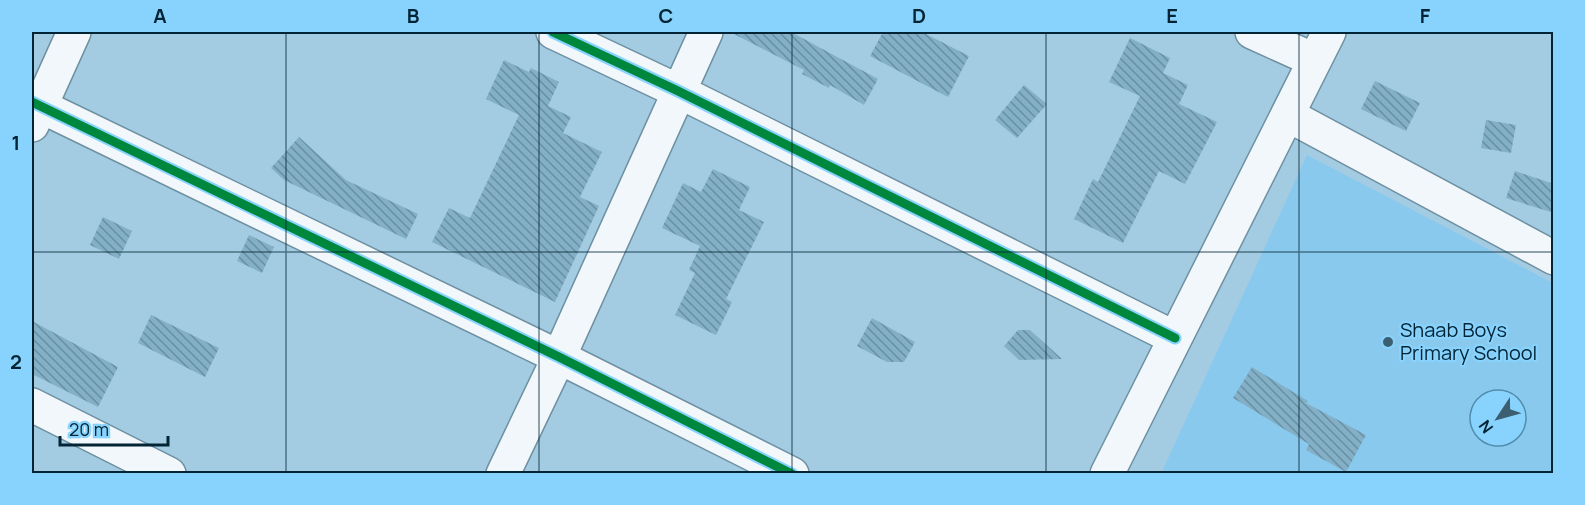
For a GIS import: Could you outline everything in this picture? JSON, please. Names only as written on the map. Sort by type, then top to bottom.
[{"type":"street","points":[[75,32],[34,111],[559,357],[792,474]]},
{"type":"street","points":[[553,32],[678,91],[1175,338]]},
{"type":"street","points":[[503,474],[559,357],[706,32]]},
{"type":"street","points":[[1252,32],[1314,60]]},
{"type":"street","points":[[1107,474],[1329,32]]},
{"type":"street","points":[[1288,115],[1554,258]]},
{"type":"street","points":[[32,405],[169,474]]},
{"type":"shaded area","name":"Shaab Boys Primary School","points":[[1307,155],[1553,283],[1553,473],[1161,474]]},
{"type":"building","points":[[730,32],[791,32],[878,79],[864,105],[830,85],[829,88],[802,74],[804,70]]},
{"type":"building","points":[[883,32],[922,32],[969,56],[948,97],[870,56]]},
{"type":"building","points":[[1130,38],[1170,58],[1163,73],[1188,85],[1179,104],[1217,122],[1185,184],[1159,171],[1123,243],[1074,219],[1093,179],[1098,182],[1140,96],[1109,82]]},
{"type":"building","points":[[504,60],[529,72],[531,68],[559,82],[548,106],[571,117],[563,133],[602,152],[580,197],[599,206],[555,302],[432,242],[449,208],[470,218],[519,115],[486,99]]},
{"type":"building","points":[[1375,81],[1420,103],[1406,131],[1361,109]]},
{"type":"building","points":[[1024,85],[1047,104],[1017,138],[995,120]]},
{"type":"building","points":[[1486,120],[1516,125],[1511,153],[1481,148]]},
{"type":"building","points":[[299,137],[346,180],[418,214],[406,239],[284,180],[271,168]]},
{"type":"building","points":[[713,169],[750,187],[739,210],[764,222],[726,299],[732,302],[716,335],[675,315],[695,273],[689,270],[700,246],[662,228],[683,183],[701,192]]},
{"type":"building","points":[[1515,171],[1554,184],[1554,213],[1506,198]]},
{"type":"building","points":[[103,217],[132,231],[119,259],[90,245]]},
{"type":"building","points":[[249,235],[274,247],[262,273],[237,261]]},
{"type":"building","points":[[151,315],[219,348],[205,377],[138,343]]},
{"type":"building","points":[[872,318],[915,342],[904,362],[887,362],[857,346]]},
{"type":"building","points":[[32,321],[118,367],[98,407],[32,374]]},
{"type":"building","points":[[1018,330],[1030,330],[1062,359],[1019,360],[1004,346]]},
{"type":"building","points":[[1252,367],[1308,401],[1306,403],[1366,435],[1346,472],[1306,450],[1309,444],[1233,398]]},
{"type":"cycle path","points":[[553,32],[678,91],[1175,338]]},
{"type":"cycle path","points":[[32,102],[559,357],[792,474]]},
{"type":"place","name":"Shaab Boys Primary School","points":[[1388,342]]}]
